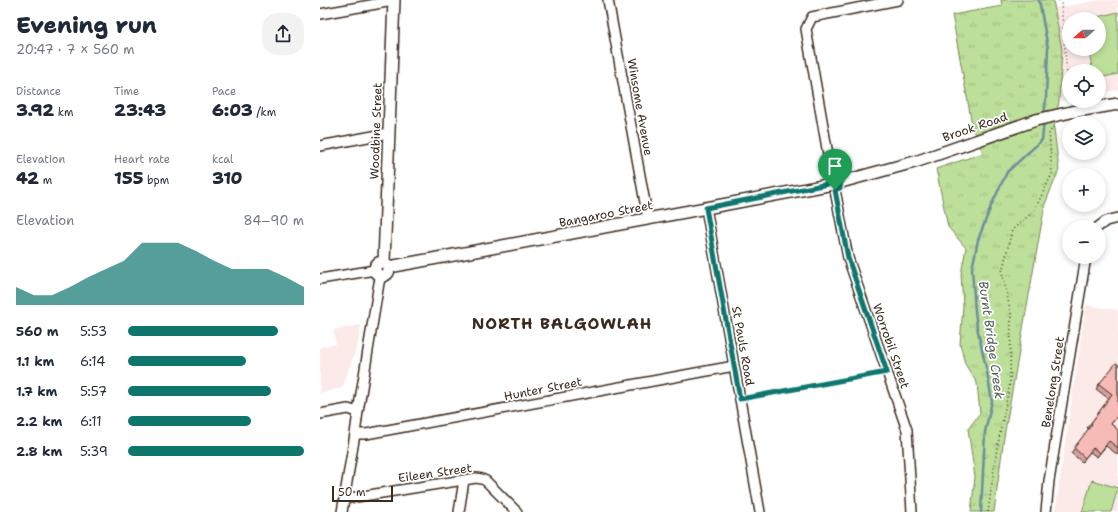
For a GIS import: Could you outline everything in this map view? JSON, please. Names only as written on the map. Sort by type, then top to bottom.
[{"type":"street","points":[[320,14],[394,0]]},
{"type":"street","name":"Woodbine Street","points":[[387,265],[389,133],[394,0]]},
{"type":"street","name":"Winsome Avenue","points":[[608,0],[648,219]]},
{"type":"street","name":"Worrobil Street","points":[[898,0],[812,16],[806,29],[848,258],[907,430],[912,512]]},
{"type":"street","name":"Brook Road","points":[[834,183],[918,161],[1036,120],[1052,120],[1118,104]]},
{"type":"street","points":[[320,146],[389,133]]},
{"type":"street","name":"Bangaroo Street","points":[[387,265],[648,219],[834,183]]},
{"type":"street","name":"St Pauls Road","points":[[706,208],[760,512]]},
{"type":"street","points":[[1106,221],[1118,218]]},
{"type":"street","points":[[342,512],[379,282],[377,264],[380,262],[387,265]]},
{"type":"street","name":"Benelong Street","points":[[1046,512],[1049,481],[1085,264]]},
{"type":"street","points":[[320,279],[378,273]]},
{"type":"street","name":"Hunter Street","points":[[355,434],[366,434],[734,366]]},
{"type":"street","points":[[320,414],[348,409],[358,412]]},
{"type":"street","name":"Eileen Street","points":[[344,499],[476,478],[486,481],[517,512]]},
{"type":"street","points":[[459,512],[464,480]]},
{"type":"path","points":[[1060,0],[1062,4],[1066,64]]},
{"type":"path","points":[[988,512],[996,454],[1010,383],[1011,314],[1002,272],[1012,230],[1034,211],[1052,174],[1049,133],[1052,120]]},
{"type":"path","points":[[740,399],[887,372]]},
{"type":"shaded area","points":[[1101,0],[1118,0],[1118,90],[1106,92],[1106,64],[1062,64],[1062,100],[1059,101],[1062,50],[1054,8]]},
{"type":"shaded area","points":[[1086,305],[1118,310],[1118,512],[1055,512]]},
{"type":"shaded area","points":[[361,325],[359,340],[342,388],[320,393],[320,347],[336,344],[333,330]]},
{"type":"green space","points":[[1001,0],[1053,0],[1062,50],[1059,101],[1054,128],[1059,170],[1045,204],[1004,437],[994,512],[971,512],[975,477],[968,429],[980,413],[977,383],[965,364],[960,344],[963,306],[961,274],[966,248],[948,227],[936,169],[983,153],[973,130],[952,15],[1002,6]]},
{"type":"green space","points":[[1118,12],[1118,74],[1106,77],[1106,64],[1091,64],[1090,56],[1106,56],[1106,15]]},
{"type":"green space","points":[[1092,480],[1118,488],[1111,512],[1082,512]]},
{"type":"building","points":[[1116,363],[1118,364],[1118,415],[1111,424],[1118,430],[1118,448],[1109,441],[1100,453],[1093,448],[1085,458],[1074,448],[1112,394],[1099,384]]},
{"type":"waterway","name":"Burnt Bridge Creek","points":[[1039,0],[1048,48],[1044,116]]},
{"type":"waterway","name":"Burnt Bridge Creek","points":[[981,512],[985,432],[992,401],[977,327],[972,269],[978,240],[991,206],[1007,172],[1042,140],[1044,121]]},
{"type":"district","name":"NORTH BALGOWLAH","points":[[562,323]]},
{"type":"route","points":[[832,177],[839,178],[841,182],[840,188],[835,190],[848,258],[887,372],[740,399],[706,208],[828,184],[828,180],[832,177]]}]
